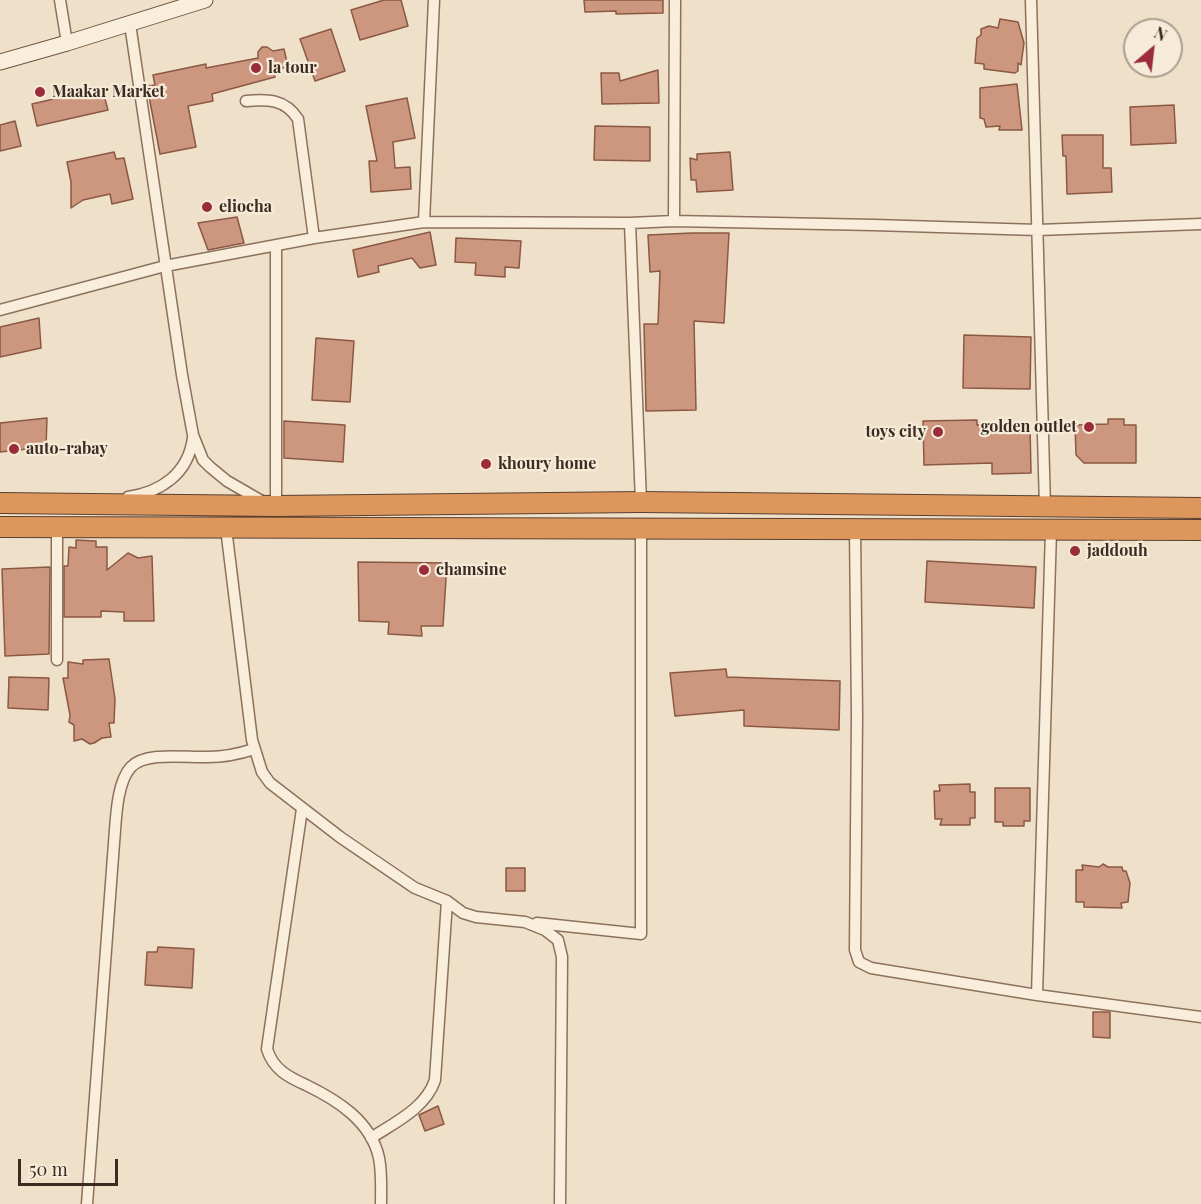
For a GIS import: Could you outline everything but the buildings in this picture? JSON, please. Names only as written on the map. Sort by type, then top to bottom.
[{"type":"highway","points":[[0,503],[272,506],[641,502],[1201,508]]},
{"type":"highway","points":[[0,527],[1201,530]]},
{"type":"main road","points":[[0,62],[205,0]]},
{"type":"street","points":[[60,0],[67,43]]},
{"type":"street","points":[[424,222],[434,0]]},
{"type":"street","points":[[674,221],[675,0]]},
{"type":"street","points":[[1031,0],[1045,507]]},
{"type":"street","points":[[129,24],[182,375],[194,435],[203,460],[210,467],[227,481],[272,506],[276,245]]},
{"type":"street","points":[[246,101],[266,99],[277,101],[293,112],[298,119],[314,238]]},
{"type":"street","points":[[0,310],[165,266],[314,238],[424,222],[630,223],[674,221],[1038,230],[1201,224]]},
{"type":"street","points":[[630,223],[641,502]]},
{"type":"street","points":[[90,504],[140,495],[164,485],[184,466],[194,435]]},
{"type":"street","points":[[57,527],[57,660]]},
{"type":"street","points":[[226,528],[254,749],[262,772],[270,783],[302,809],[415,888],[447,901],[463,913],[476,917],[640,933],[641,528]]},
{"type":"street","points":[[855,529],[856,957],[859,962],[871,968],[1037,995],[1201,1017]]},
{"type":"street","points":[[1037,995],[1051,530]]},
{"type":"street","points":[[87,1204],[114,843],[120,791],[131,767],[139,761],[164,757],[211,757],[240,754],[254,749]]},
{"type":"street","points":[[302,809],[272,1002],[267,1049],[277,1069],[341,1103],[353,1113],[371,1138],[380,1163],[381,1204]]},
{"type":"street","points":[[371,1138],[420,1104],[432,1088],[437,1070],[447,901]]},
{"type":"street","points":[[525,922],[553,935],[561,947],[560,1204]]},
{"type":"place","name":"la tour","points":[[256,68]]},
{"type":"place","name":"Maakar Market","points":[[40,92]]},
{"type":"place","name":"eliocha","points":[[207,207]]},
{"type":"place","name":"golden outlet","points":[[1089,427]]},
{"type":"place","name":"toys city","points":[[938,432]]},
{"type":"place","name":"auto-rabay","points":[[14,449]]},
{"type":"place","name":"khoury home","points":[[486,464]]},
{"type":"place","name":"jaddouh","points":[[1075,551]]},
{"type":"place","name":"chamsine","points":[[424,570]]}]
